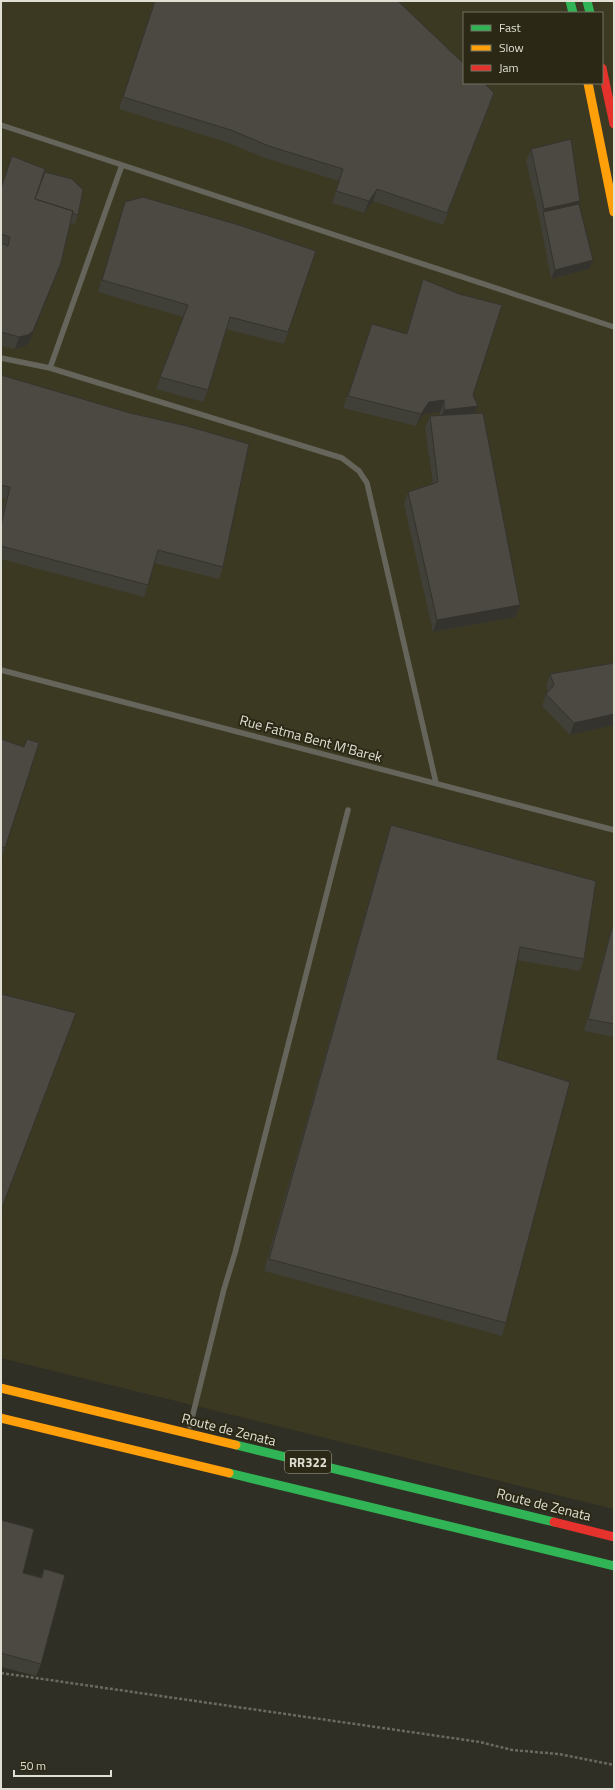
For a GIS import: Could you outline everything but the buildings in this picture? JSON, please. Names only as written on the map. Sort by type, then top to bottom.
[{"type":"main road","points":[[570,1],[573,12]]},
{"type":"main road","points":[[587,1],[590,12]]},
{"type":"main road","points":[[603,73],[614,124]]},
{"type":"main road","points":[[588,84],[614,212]]},
{"type":"main road","name":"Route de Zenata","points":[[1,1380],[316,1458],[614,1529]]},
{"type":"main road","name":"Route de Zenata","points":[[1,1388],[614,1537]]},
{"type":"main road","name":"RR322","points":[[1,1418],[614,1566]]},
{"type":"main road","name":"Route de Zenata","points":[[572,1536],[614,1547]]},
{"type":"lane","points":[[1,125],[614,327]]},
{"type":"lane","points":[[50,368],[122,165]]},
{"type":"lane","points":[[1,358],[50,368],[342,458],[359,471],[367,483],[436,783]]},
{"type":"lane","name":"Rue Fatma Bent M'Barek","points":[[1,670],[614,830]]},
{"type":"lane","points":[[190,1426],[348,810]]},
{"type":"path","points":[[1,1673],[480,1742],[512,1750],[559,1754],[614,1764]]},
{"type":"shaded area","points":[[1,1],[614,1],[614,1509],[1,1358]]},
{"type":"traffic: fast","points":[[570,1],[573,12]]},
{"type":"traffic: fast","points":[[587,1],[590,12]]},
{"type":"traffic: fast","points":[[236,1445],[554,1522]]},
{"type":"traffic: fast","points":[[229,1473],[614,1566]]},
{"type":"traffic: slow","points":[[588,84],[614,212]]},
{"type":"traffic: slow","points":[[1,1388],[236,1445]]},
{"type":"traffic: slow","points":[[1,1418],[229,1473]]},
{"type":"traffic: jam","points":[[603,73],[614,124]]},
{"type":"traffic: jam","points":[[554,1522],[614,1537]]}]
